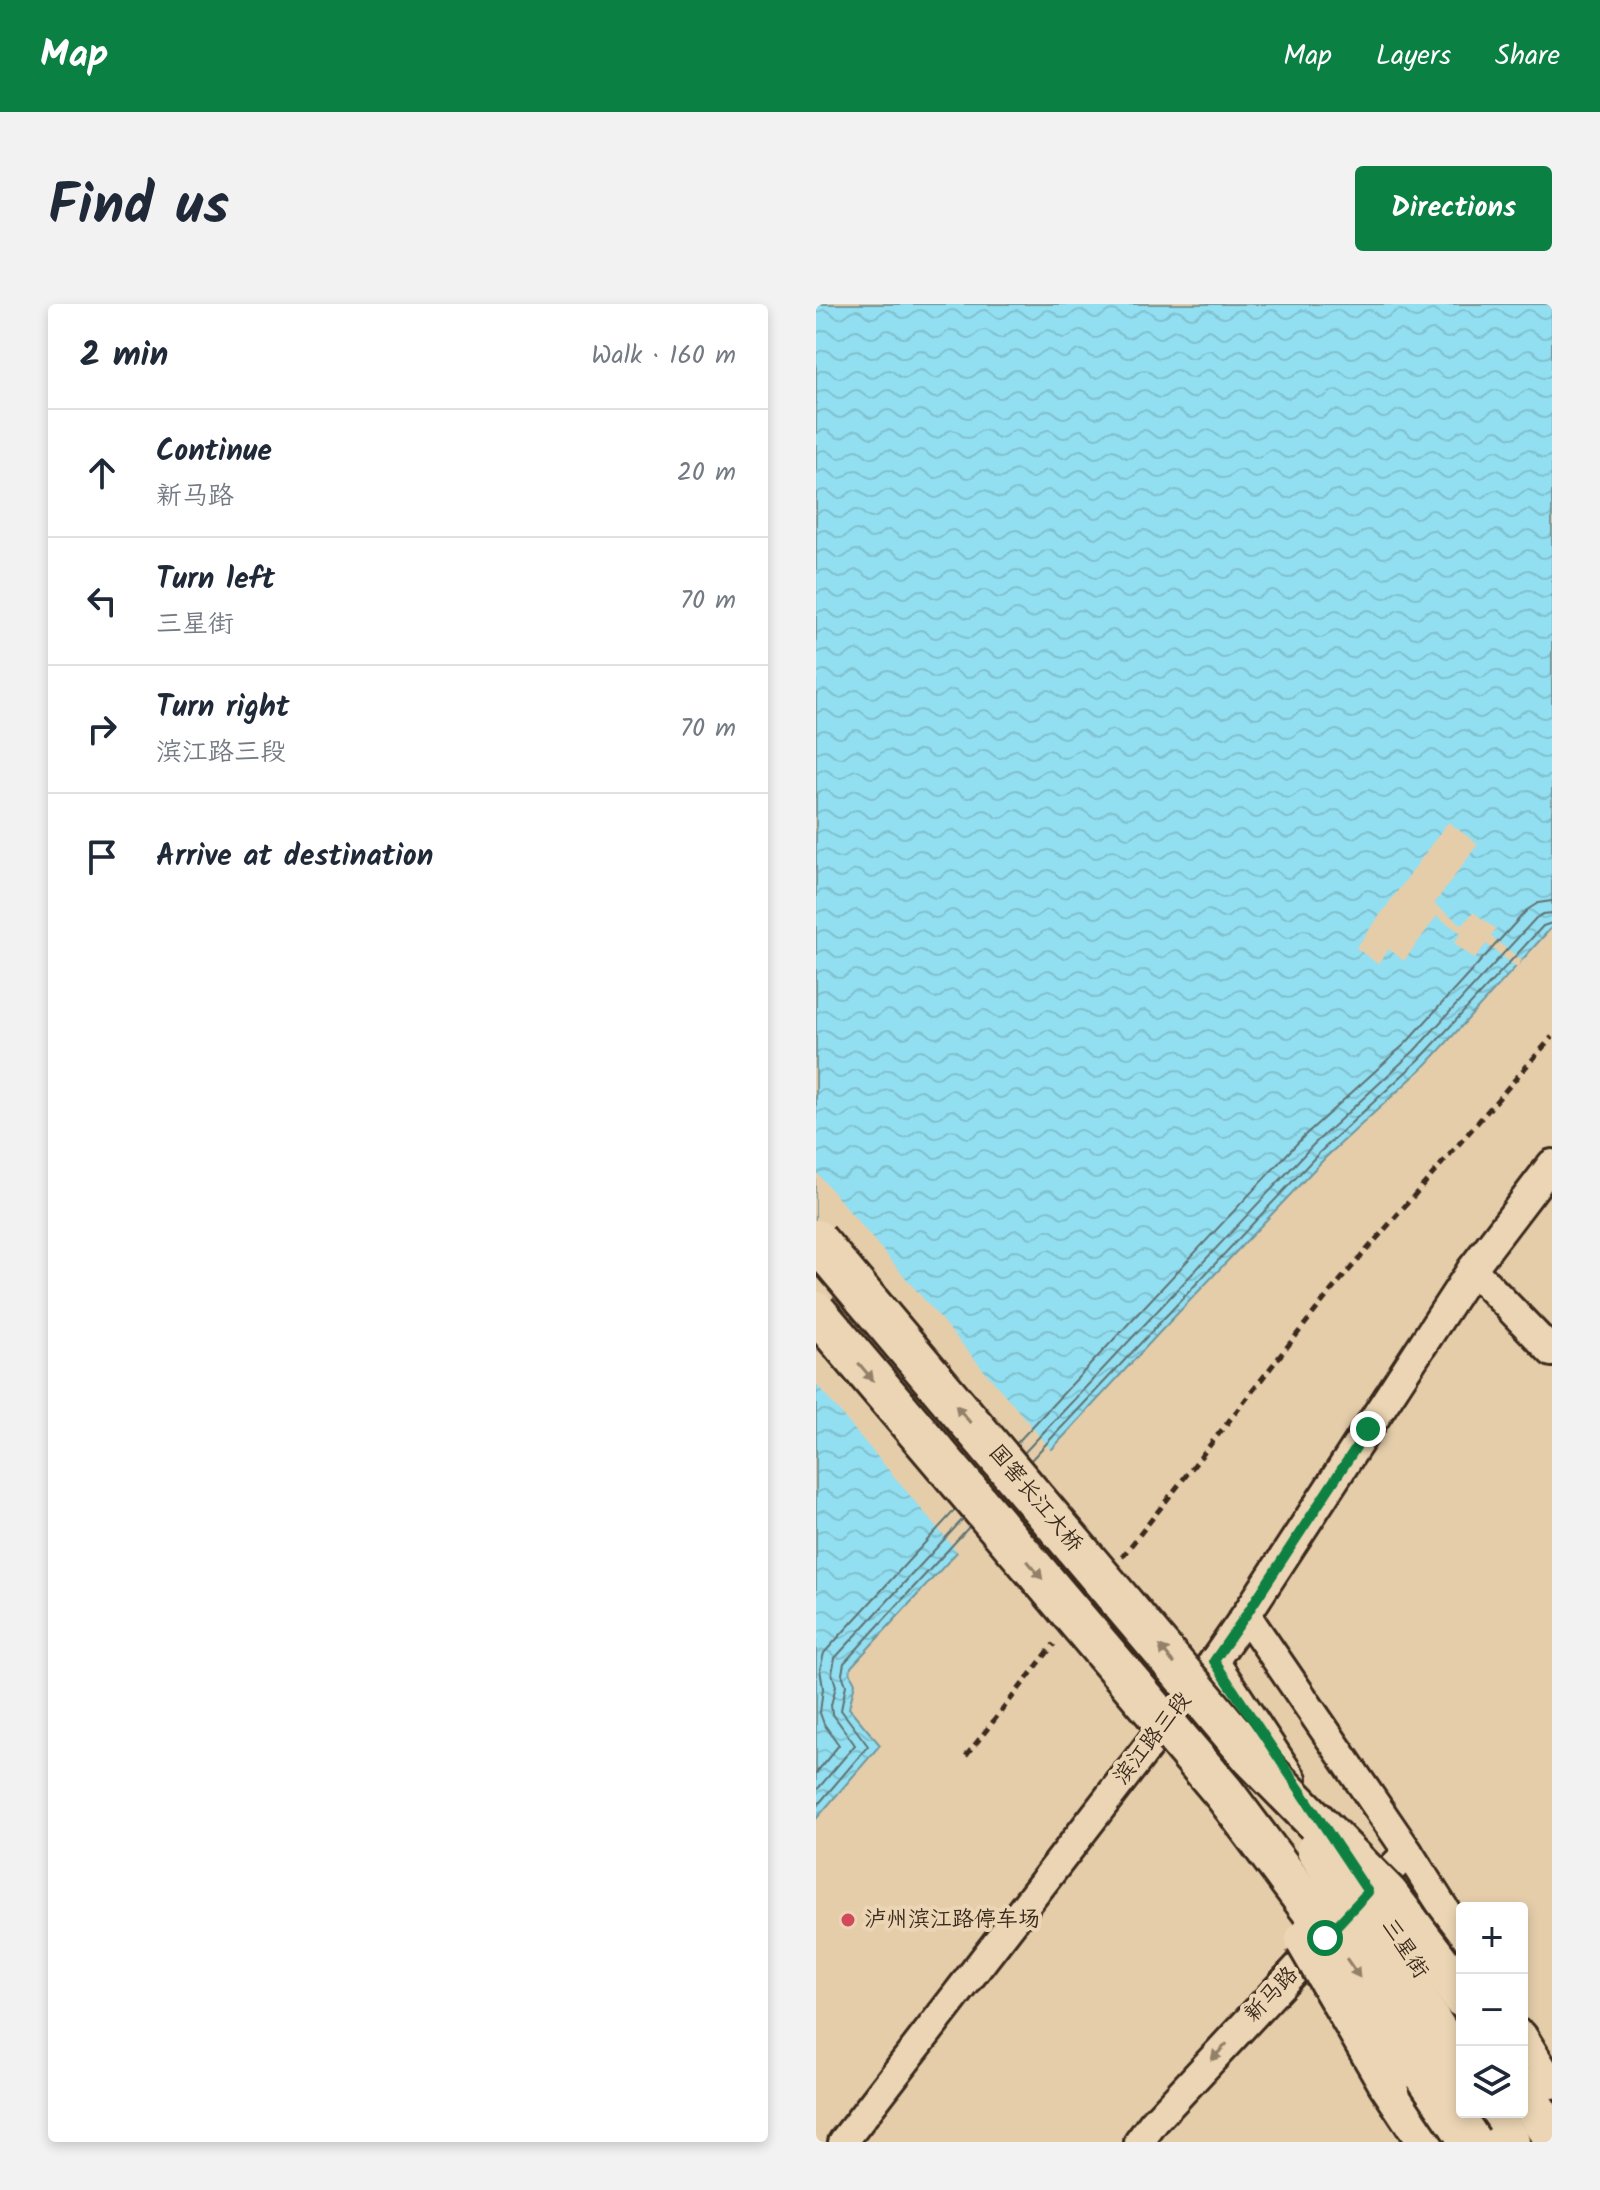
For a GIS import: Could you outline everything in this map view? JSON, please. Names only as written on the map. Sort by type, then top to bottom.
[{"type":"highway","name":"国窖长江大桥","points":[[816,1240],[1253,1758]]},
{"type":"highway","name":"国窖长江大桥","points":[[816,1312],[1224,1793]]},
{"type":"highway","points":[[1253,1758],[1388,1895],[1456,1988]]},
{"type":"highway","points":[[1253,1758],[1359,1911],[1456,2061]]},
{"type":"highway","points":[[1224,1793],[1330,1983],[1428,2142]]},
{"type":"highway","points":[[1224,1793],[1332,1937],[1471,2142]]},
{"type":"highway","points":[[1528,2098],[1552,2136]]},
{"type":"highway","points":[[1493,2118],[1509,2142]]},
{"type":"street","name":"滨江路三段","points":[[843,2142],[1214,1661],[1472,1269],[1552,1164]]},
{"type":"street","points":[[1472,1269],[1552,1352]]},
{"type":"street","points":[[1246,1615],[1456,1928]]},
{"type":"street","name":"三星街","points":[[1214,1661],[1456,2028]]},
{"type":"street","name":"新马路","points":[[1139,2142],[1154,2122],[1408,1852]]},
{"type":"street","points":[[1528,2045],[1552,2084]]},
{"type":"street","points":[[1515,2118],[1542,2142]]},
{"type":"path","points":[[1114,1568],[1331,1291],[1552,1037]]},
{"type":"path","points":[[966,1756],[1055,1643]]},
{"type":"water","points":[[816,304],[1552,304],[1552,927],[1427,1064],[1326,1157],[1159,1333],[851,1667],[850,1673],[855,1683],[849,1708],[880,1745],[816,1819]]},
{"type":"pier","points":[[1448,822],[1478,844],[1434,904],[1463,925],[1473,912],[1496,929],[1491,937],[1522,960],[1517,967],[1486,944],[1475,959],[1454,943],[1461,933],[1437,916],[1404,961],[1389,949],[1378,964],[1356,948]]},
{"type":"pier","points":[[816,1172],[1054,1453],[960,1555],[816,1384]]},
{"type":"place","name":"泸州滨江路停车场","points":[[848,1920]]},
{"type":"route","points":[[1325,1938],[1368,1892],[1214,1661],[1368,1429]]}]
